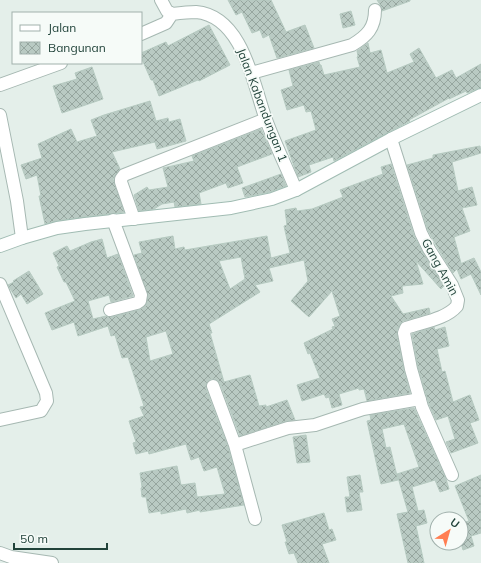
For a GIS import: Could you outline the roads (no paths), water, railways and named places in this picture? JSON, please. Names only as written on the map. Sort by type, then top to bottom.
[{"type":"street","points":[[142,34],[166,24],[172,14],[160,0]]},
{"type":"street","points":[[251,73],[352,45],[363,38],[371,29],[375,18],[375,10]]},
{"type":"street","name":"Jalan Kabandungan 1","points":[[172,14],[196,12],[204,14],[220,22],[235,38],[246,59],[266,119],[296,190]]},
{"type":"street","points":[[0,85],[58,64]]},
{"type":"street","points":[[0,246],[57,228],[113,220],[231,208],[260,202],[296,190],[390,139],[481,96]]},
{"type":"street","points":[[0,115],[16,193],[22,238]]},
{"type":"street","points":[[134,219],[121,179],[124,175],[266,119]]},
{"type":"street","name":"Gang Amin","points":[[390,139],[423,237],[452,285],[458,300],[457,306],[443,316],[406,328],[404,330],[411,370],[420,399],[452,475]]},
{"type":"street","points":[[110,310],[137,303],[140,300],[141,295],[113,220]]},
{"type":"street","points":[[0,284],[46,393],[46,401],[41,411],[0,420]]},
{"type":"street","points":[[213,386],[235,445],[255,519]]},
{"type":"street","points":[[235,445],[288,428],[316,425],[363,409],[420,399]]},
{"type":"street","points":[[0,554],[52,563]]}]
